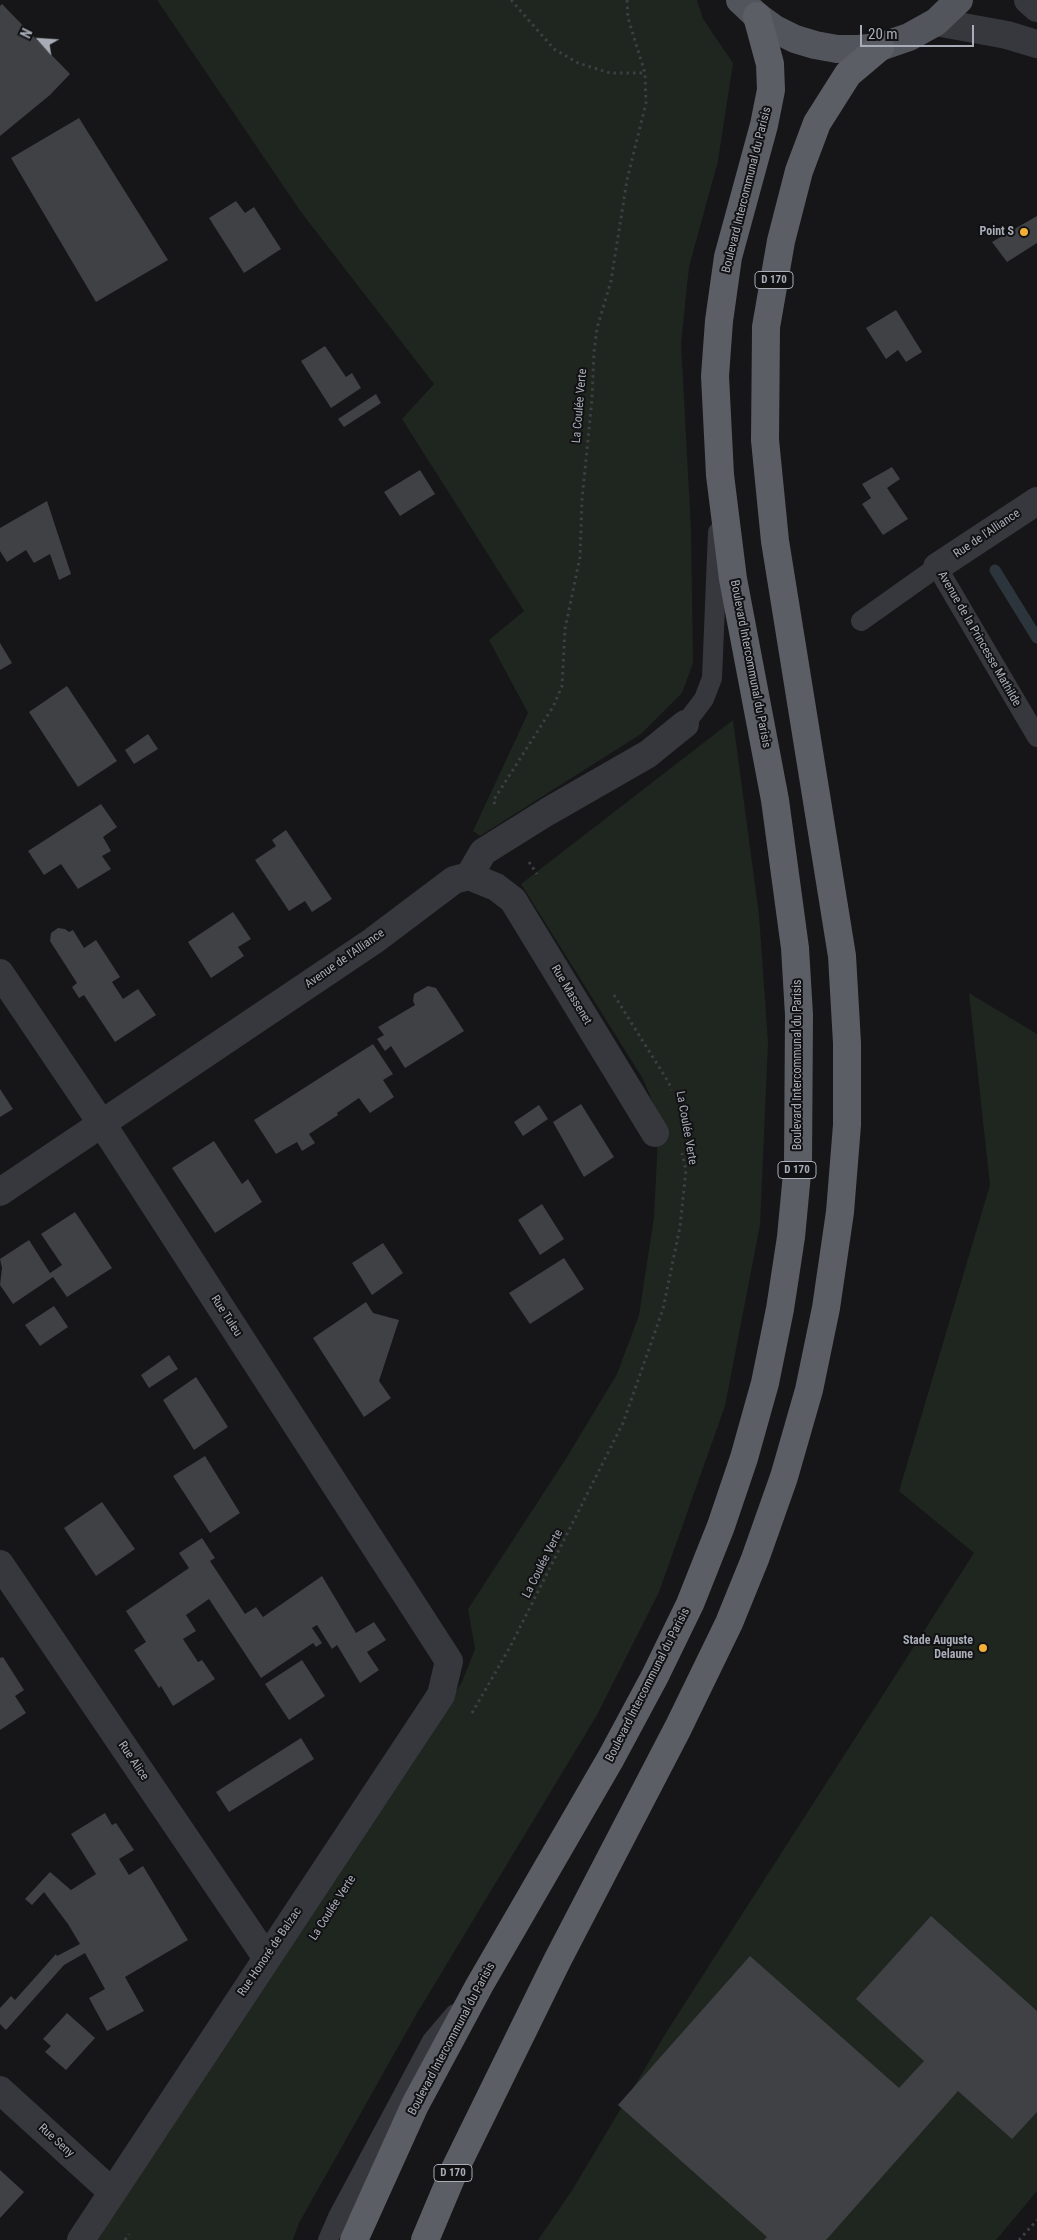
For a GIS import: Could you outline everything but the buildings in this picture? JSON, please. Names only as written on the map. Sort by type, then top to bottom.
[{"type":"highway","name":"Boulevard Intercommunal du Parisis","points":[[354,2240],[415,2105],[479,1986],[611,1758],[656,1676],[690,1604],[721,1526],[744,1458],[765,1383],[780,1310],[791,1237],[798,1162],[800,1024],[795,948],[775,800],[733,579],[720,475],[715,376],[719,321],[728,257],[764,125],[771,90],[770,64],[749,8]]},
{"type":"highway","name":"D 170","points":[[425,2240],[454,2171],[556,1961],[678,1728],[729,1623],[756,1559],[784,1477],[809,1390],[826,1308],[840,1212],[847,1125],[847,1043],[842,956],[775,541],[765,440],[766,327],[781,240],[799,172],[817,123],[848,74],[880,47]]},
{"type":"main road","points":[[749,8],[775,29],[815,45],[836,49],[880,47],[909,37],[936,22],[959,0]]},
{"type":"street","points":[[1028,0],[1037,8]]},
{"type":"street","points":[[936,22],[1007,35],[1037,44]]},
{"type":"street","name":"Rue de l'Alliance","points":[[937,567],[1037,501]]},
{"type":"street","points":[[469,876],[483,852],[547,812],[648,754],[685,724]]},
{"type":"street","name":"Avenue de l'Alliance","points":[[0,1192],[373,941],[454,880],[469,876]]},
{"type":"street","name":"Rue Massenet","points":[[469,876],[496,887],[513,900],[655,1133]]},
{"type":"street","name":"Rue Tuleu","points":[[0,973],[101,1124],[449,1660]]},
{"type":"street","name":"Rue Alice","points":[[0,1564],[266,1957]]},
{"type":"street","name":"Rue Honoré de Balzac","points":[[81,2240],[266,1957],[441,1695],[449,1660]]},
{"type":"street","name":"Rue Seny","points":[[0,2090],[112,2192]]},
{"type":"lane","points":[[685,724],[704,699],[712,678],[720,475]]},
{"type":"lane","points":[[861,621],[937,567]]},
{"type":"lane","name":"Avenue de la Princesse Mathilde","points":[[937,567],[1037,738]]},
{"type":"lane","points":[[328,2240],[338,2217],[432,2041],[479,1986]]},
{"type":"path","points":[[511,0],[554,49],[578,63],[610,73],[645,73]]},
{"type":"path","name":"La Coulée Verte","points":[[493,801],[553,707],[562,686],[565,629],[580,557],[582,500],[592,399],[594,352],[598,328],[611,281],[627,180],[646,103],[645,73],[628,18],[627,0]]},
{"type":"path","points":[[526,855],[539,877]]},
{"type":"path","name":"La Coulée Verte","points":[[612,992],[669,1083],[671,1093]]},
{"type":"path","name":"La Coulée Verte","points":[[467,1721],[510,1647],[623,1423],[664,1309],[680,1227],[686,1170],[682,1151]]},
{"type":"path","points":[[1019,2240],[1037,2220]]},
{"type":"path","points":[[125,2240],[130,2232]]},
{"type":"shaded area","points":[[157,0],[697,0],[703,19],[733,63],[718,161],[689,267],[681,343],[691,529],[693,663],[682,693],[641,734],[480,836],[473,831],[528,713],[489,640],[524,611],[402,419],[434,384],[301,212]]},
{"type":"shaded area","points":[[733,720],[759,915],[768,1043],[760,1225],[725,1406],[659,1592],[597,1715],[416,2015],[299,2223],[293,2240],[98,2240],[260,1988],[275,1958],[302,1930],[462,1682],[475,1649],[468,1609],[567,1457],[617,1374],[639,1315],[654,1217],[659,1117],[643,1079],[521,884]]},
{"type":"shaded area","points":[[969,993],[1037,1034],[1037,2191],[996,2240],[538,2240],[571,2192],[669,2028],[974,1553],[899,1491],[990,1185]]},
{"type":"waterway","points":[[995,570],[1037,638]]},
{"type":"place","name":"Point S","points":[[1024,232]]},
{"type":"place","name":"Stade Auguste Delaune","points":[[983,1648]]}]
